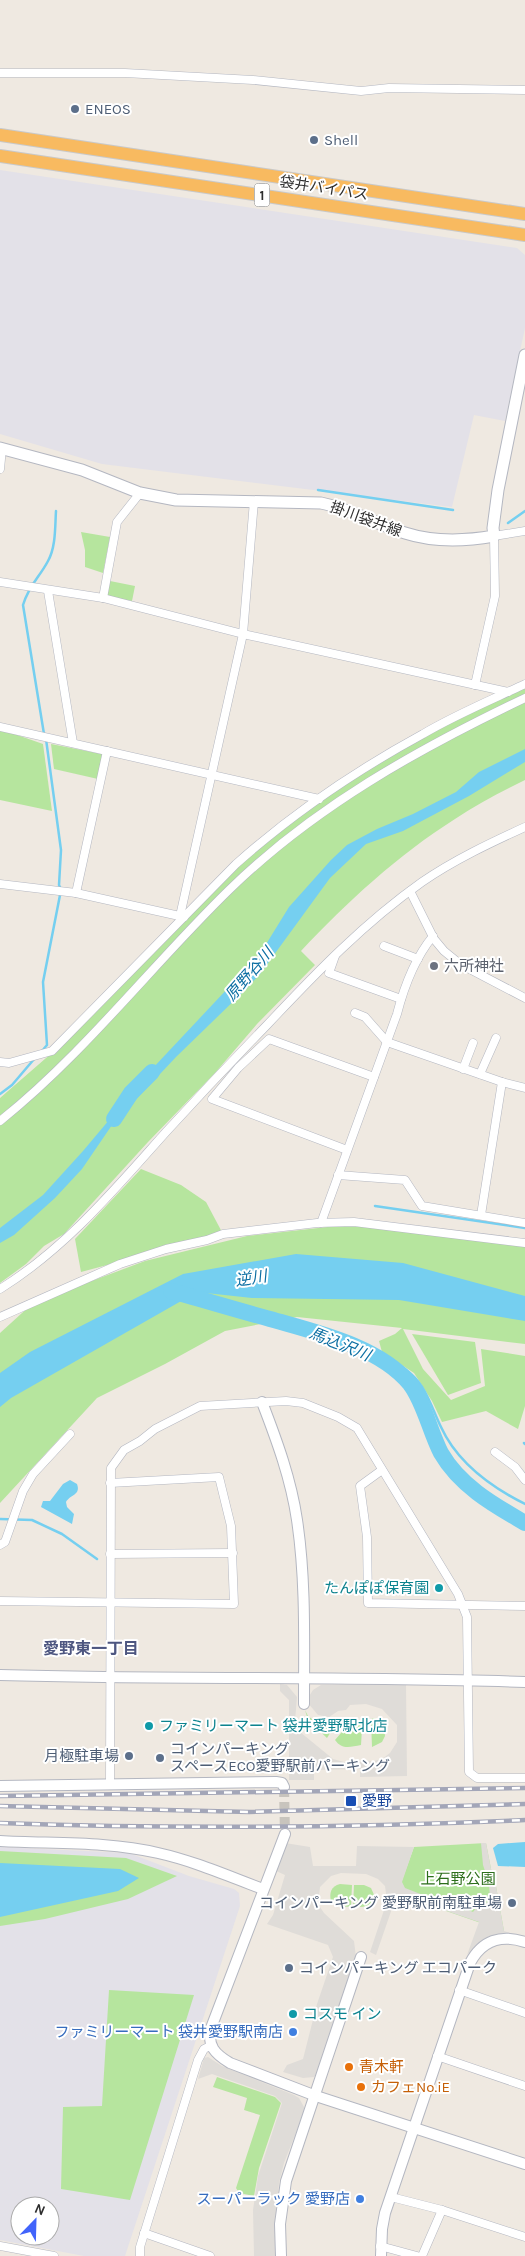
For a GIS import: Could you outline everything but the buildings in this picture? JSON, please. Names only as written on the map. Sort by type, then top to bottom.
[{"type":"highway","name":"袋井バイパス","points":[[0,135],[525,214]]},
{"type":"highway","name":"袋井バイパス","points":[[0,156],[525,235]]},
{"type":"main road","points":[[494,536],[492,528],[498,490],[525,355]]},
{"type":"main road","name":"掛川袋井線","points":[[1,448],[82,470],[140,492],[176,500],[321,503],[336,506],[404,533],[424,537],[468,540],[494,536]]},
{"type":"street","points":[[0,73],[125,73],[253,80],[361,91],[389,88],[525,90]]},
{"type":"street","points":[[0,469],[1,448]]},
{"type":"street","points":[[103,598],[117,522],[140,492]]},
{"type":"street","points":[[182,916],[243,634],[254,501]]},
{"type":"street","points":[[475,685],[494,596],[494,536],[525,531]]},
{"type":"street","points":[[0,582],[48,591],[103,598],[243,634],[508,692]]},
{"type":"street","points":[[48,591],[73,743]]},
{"type":"street","points":[[0,1062],[9,1063],[52,1051],[182,916],[267,836],[319,799],[423,733],[525,684]]},
{"type":"street","points":[[0,1121],[54,1072],[228,891],[294,833],[376,775],[525,698]]},
{"type":"street","points":[[0,727],[319,799]]},
{"type":"street","points":[[76,893],[107,751]]},
{"type":"street","points":[[0,1289],[50,1254],[89,1217],[196,1099],[336,954],[424,881],[486,845],[525,827]]},
{"type":"street","points":[[0,884],[50,888],[182,916]]},
{"type":"street","points":[[410,891],[433,936],[444,951],[460,964],[525,998]]},
{"type":"street","points":[[321,1223],[401,999],[423,948],[433,936]]},
{"type":"street","points":[[384,946],[418,959]]},
{"type":"street","points":[[336,954],[329,973],[401,999]]},
{"type":"street","points":[[355,1013],[366,1016],[387,1042],[502,1082],[525,1088]]},
{"type":"street","points":[[480,1074],[496,1038]]},
{"type":"street","points":[[347,1150],[212,1098],[238,1068],[270,1039],[374,1078]]},
{"type":"street","points":[[464,1069],[473,1043]]},
{"type":"street","points":[[482,1215],[502,1082]]},
{"type":"street","points":[[338,1175],[406,1180],[422,1206],[525,1223]]},
{"type":"street","points":[[0,1318],[120,1264],[166,1249],[207,1240],[223,1234],[321,1223],[354,1222],[525,1243]]},
{"type":"street","points":[[110,1783],[111,1468],[124,1450],[140,1441],[155,1429],[200,1406],[286,1401],[303,1403],[338,1417],[357,1428],[458,1594],[467,1617],[469,1772],[477,1778],[525,1778]]},
{"type":"street","points":[[262,1402],[280,1449],[297,1519],[301,1562],[304,1704]]},
{"type":"street","points":[[0,1545],[5,1542],[23,1492],[34,1474],[70,1434]]},
{"type":"street","points":[[495,1452],[515,1467],[525,1480]]},
{"type":"street","points":[[382,1470],[360,1486],[367,1537],[368,1603],[525,1606]]},
{"type":"street","points":[[0,1601],[110,1604],[234,1604],[231,1526],[219,1477],[110,1483]]},
{"type":"street","points":[[110,1554],[233,1553]]},
{"type":"street","points":[[0,1676],[110,1678],[304,1677],[525,1682]]},
{"type":"street","points":[[0,1786],[276,1782],[282,1783],[284,1787]]},
{"type":"street","points":[[285,1834],[211,2028],[208,2039],[210,2046],[217,2056],[230,2063],[316,2096],[525,2164]]},
{"type":"street","points":[[0,1841],[125,1847],[156,1852],[188,1861],[263,1889]]},
{"type":"street","points":[[417,2256],[381,2251],[382,2228],[459,1990],[473,1957],[485,1943],[496,1938],[508,1937],[525,1942]]},
{"type":"street","points":[[281,2256],[280,2224],[286,2181],[361,1957]]},
{"type":"street","points":[[459,1990],[525,2013]]},
{"type":"street","points":[[140,2256],[140,2247],[144,2233],[198,2060],[204,2049],[210,2046]]},
{"type":"street","points":[[437,2056],[525,2086]]},
{"type":"street","points":[[391,2197],[442,2210],[525,2237]]},
{"type":"street","points":[[422,2256],[442,2210]]},
{"type":"street","points":[[144,2233],[210,2256]]},
{"type":"street","points":[[0,2246],[54,2256]]},
{"type":"shaded area","points":[[0,170],[517,248],[525,255],[525,328],[505,421],[474,415],[452,507],[102,464],[0,434]]},
{"type":"shaded area","points":[[280,1684],[287,1685],[297,1697],[295,1721],[300,1732],[333,1759],[344,1762],[382,1759],[390,1753],[397,1742],[397,1725],[382,1709],[366,1704],[350,1705],[346,1710],[338,1711],[329,1717],[318,1715],[308,1703],[308,1698],[313,1690],[321,1685],[406,1685],[407,1776],[360,1777],[360,1769],[314,1770],[314,1780],[289,1780],[289,1700],[280,1691]]},
{"type":"shaded area","points":[[285,1843],[310,1847],[313,1866],[356,1866],[357,1846],[414,1847],[402,1882],[405,1888],[464,1911],[466,1909],[473,1912],[477,1907],[481,1909],[490,1899],[489,1883],[483,1865],[481,1843],[486,1843],[504,1931],[516,1935],[489,1937],[478,1943],[467,1955],[479,1922],[397,1894],[376,1955],[370,1952],[387,1901],[385,1886],[378,1879],[366,1874],[341,1873],[331,1876],[320,1887],[318,1904],[324,1913],[354,1941],[356,1957],[320,2070],[314,2077],[303,2078],[283,2072],[287,2065],[303,2059],[317,2004],[333,1957],[328,1945],[267,1924],[273,1915],[285,1875],[274,1870]]},
{"type":"shaded area","points":[[0,1847],[129,1853],[189,1876],[234,1889],[239,1893],[240,1906],[125,2256],[84,2256],[32,2246],[60,2246],[60,2196],[10,2196],[10,2242],[0,2240]]},
{"type":"shaded area","points":[[208,2057],[222,2066],[294,2095],[299,2098],[304,2107],[304,2112],[284,2163],[279,2183],[275,2225],[277,2256],[254,2256],[253,2210],[258,2176],[282,2103],[275,2096],[212,2074],[198,2079],[204,2058]]},
{"type":"green space","points":[[81,532],[110,537],[103,573],[85,567],[85,550]]},
{"type":"green space","points":[[110,581],[135,586],[132,601],[106,596]]},
{"type":"green space","points":[[525,684],[525,780],[480,803],[413,848],[336,915],[301,951],[315,965],[257,1024],[215,1073],[148,1142],[64,1234],[44,1246],[26,1264],[0,1283],[0,1098],[61,1045],[254,848],[372,764],[424,735]]},
{"type":"green space","points":[[0,729],[43,744],[52,811],[0,800]]},
{"type":"green space","points":[[51,744],[102,754],[98,779],[54,769]]},
{"type":"green space","points":[[141,1169],[181,1185],[206,1202],[223,1234],[81,1272],[75,1239]]},
{"type":"green space","points":[[345,1225],[525,1246],[525,1344],[403,1329],[423,1369],[451,1400],[485,1386],[481,1349],[525,1356],[525,1406],[518,1429],[486,1411],[442,1422],[432,1401],[414,1373],[382,1352],[379,1341],[395,1334],[402,1328],[297,1317],[225,1331],[97,1398],[0,1503],[0,1333],[33,1303],[145,1261],[247,1236]]},
{"type":"green space","points":[[412,1334],[475,1342],[481,1383],[448,1395]]},
{"type":"green space","points":[[305,1710],[308,1716],[321,1726],[344,1719],[332,1730],[327,1738],[308,1720]]},
{"type":"green space","points":[[375,1718],[384,1725],[385,1736],[382,1742],[372,1747],[371,1719]]},
{"type":"green space","points":[[353,1719],[361,1721],[361,1745],[343,1747],[335,1740]]},
{"type":"green space","name":"上石野公園","points":[[486,1843],[504,1931],[397,1894],[414,1847]]},
{"type":"green space","points":[[0,1851],[126,1858],[177,1876],[128,1899],[45,1919],[0,1926]]},
{"type":"green space","points":[[340,1884],[352,1885],[351,1907],[336,1906],[331,1901],[331,1890]]},
{"type":"green space","points":[[354,1885],[364,1885],[371,1888],[375,1897],[373,1901],[366,1906],[353,1907]]},
{"type":"green space","points":[[109,1990],[194,1995],[130,2200],[61,2189],[63,2107],[102,2106]]},
{"type":"green space","points":[[217,2077],[275,2097],[281,2103],[259,2168],[254,2196],[239,2193],[236,2188],[260,2115],[244,2110],[247,2098],[213,2087]]},
{"type":"water","points":[[525,749],[525,762],[469,796],[403,831],[366,844],[330,878],[260,974],[176,1057],[112,1125],[82,1169],[55,1198],[14,1235],[0,1243],[0,1228],[43,1195],[83,1151],[152,1069],[260,954],[289,907],[331,860],[347,845],[456,792],[479,772]]},
{"type":"water","name":"逆川","points":[[296,1254],[403,1263],[525,1296],[525,1321],[399,1300],[252,1298],[197,1292],[11,1398],[0,1407],[0,1373],[30,1352],[183,1274]]},
{"type":"water","points":[[70,1480],[77,1484],[78,1488],[77,1492],[66,1502],[67,1507],[74,1514],[72,1524],[41,1507],[43,1501],[50,1501],[63,1484]]},
{"type":"water","points":[[525,1842],[525,1867],[498,1866],[493,1848],[498,1844]]},
{"type":"water","points":[[0,1863],[120,1869],[139,1878],[118,1891],[0,1917]]},
{"type":"waterway","points":[[318,490],[453,510]]},
{"type":"waterway","points":[[44,734],[23,605],[28,592],[51,555],[55,536],[56,511]]},
{"type":"waterway","points":[[508,523],[525,511]]},
{"type":"waterway","points":[[42,1051],[47,1045],[43,982],[61,890],[59,885],[61,850],[46,739]]},
{"type":"waterway","points":[[0,1094],[12,1085],[35,1058]]},
{"type":"waterway","name":"原野谷川","points":[[114,1119],[131,1093],[152,1072]]},
{"type":"waterway","points":[[375,1206],[525,1228]]},
{"type":"waterway","name":"馬込沢川","points":[[171,1291],[326,1335],[364,1350],[381,1360],[397,1371],[415,1391],[433,1436],[449,1465],[478,1494],[525,1523]]},
{"type":"waterway","points":[[349,1344],[405,1368],[417,1380],[425,1392],[441,1427],[456,1451],[476,1472],[500,1490],[525,1504]]},
{"type":"waterway","points":[[0,1519],[32,1520],[62,1534],[97,1559]]},
{"type":"tunnel","points":[[284,1787],[285,1834]]},
{"type":"railway","points":[[0,1796],[525,1788]]},
{"type":"railway","points":[[0,1806],[249,1812],[525,1804]]},
{"type":"railway","points":[[0,1823],[262,1827],[394,1825],[525,1820]]},
{"type":"place","name":"ENEOS","points":[[75,109]]},
{"type":"place","name":"Shell","points":[[314,140]]},
{"type":"place","name":"六所神社","points":[[434,966]]},
{"type":"place","name":"たんぽぽ保育園","points":[[439,1588]]},
{"type":"place","name":"ファミリーマート 袋井愛野駅北店","points":[[149,1726]]},
{"type":"place","name":"月極駐車場","points":[[129,1756]]},
{"type":"place","name":"コインパーキング スペースECO愛野駅前パーキング","points":[[160,1758]]},
{"type":"place","name":"愛野","points":[[351,1801]]},
{"type":"place","name":"コインパーキング 愛野駅前南駐車場","points":[[512,1903]]},
{"type":"place","name":"コインパーキング エコパーク","points":[[289,1968]]},
{"type":"place","name":"コスモ イン","points":[[293,2014]]},
{"type":"place","name":"ファミリーマート 袋井愛野駅南店","points":[[293,2032]]},
{"type":"place","name":"青木軒","points":[[349,2067]]},
{"type":"place","name":"カフェNo.iE","points":[[361,2087]]},
{"type":"place","name":"スーパーラック 愛野店","points":[[360,2199]]},
{"type":"district","name":"愛野東一丁目","points":[[91,1648]]}]
